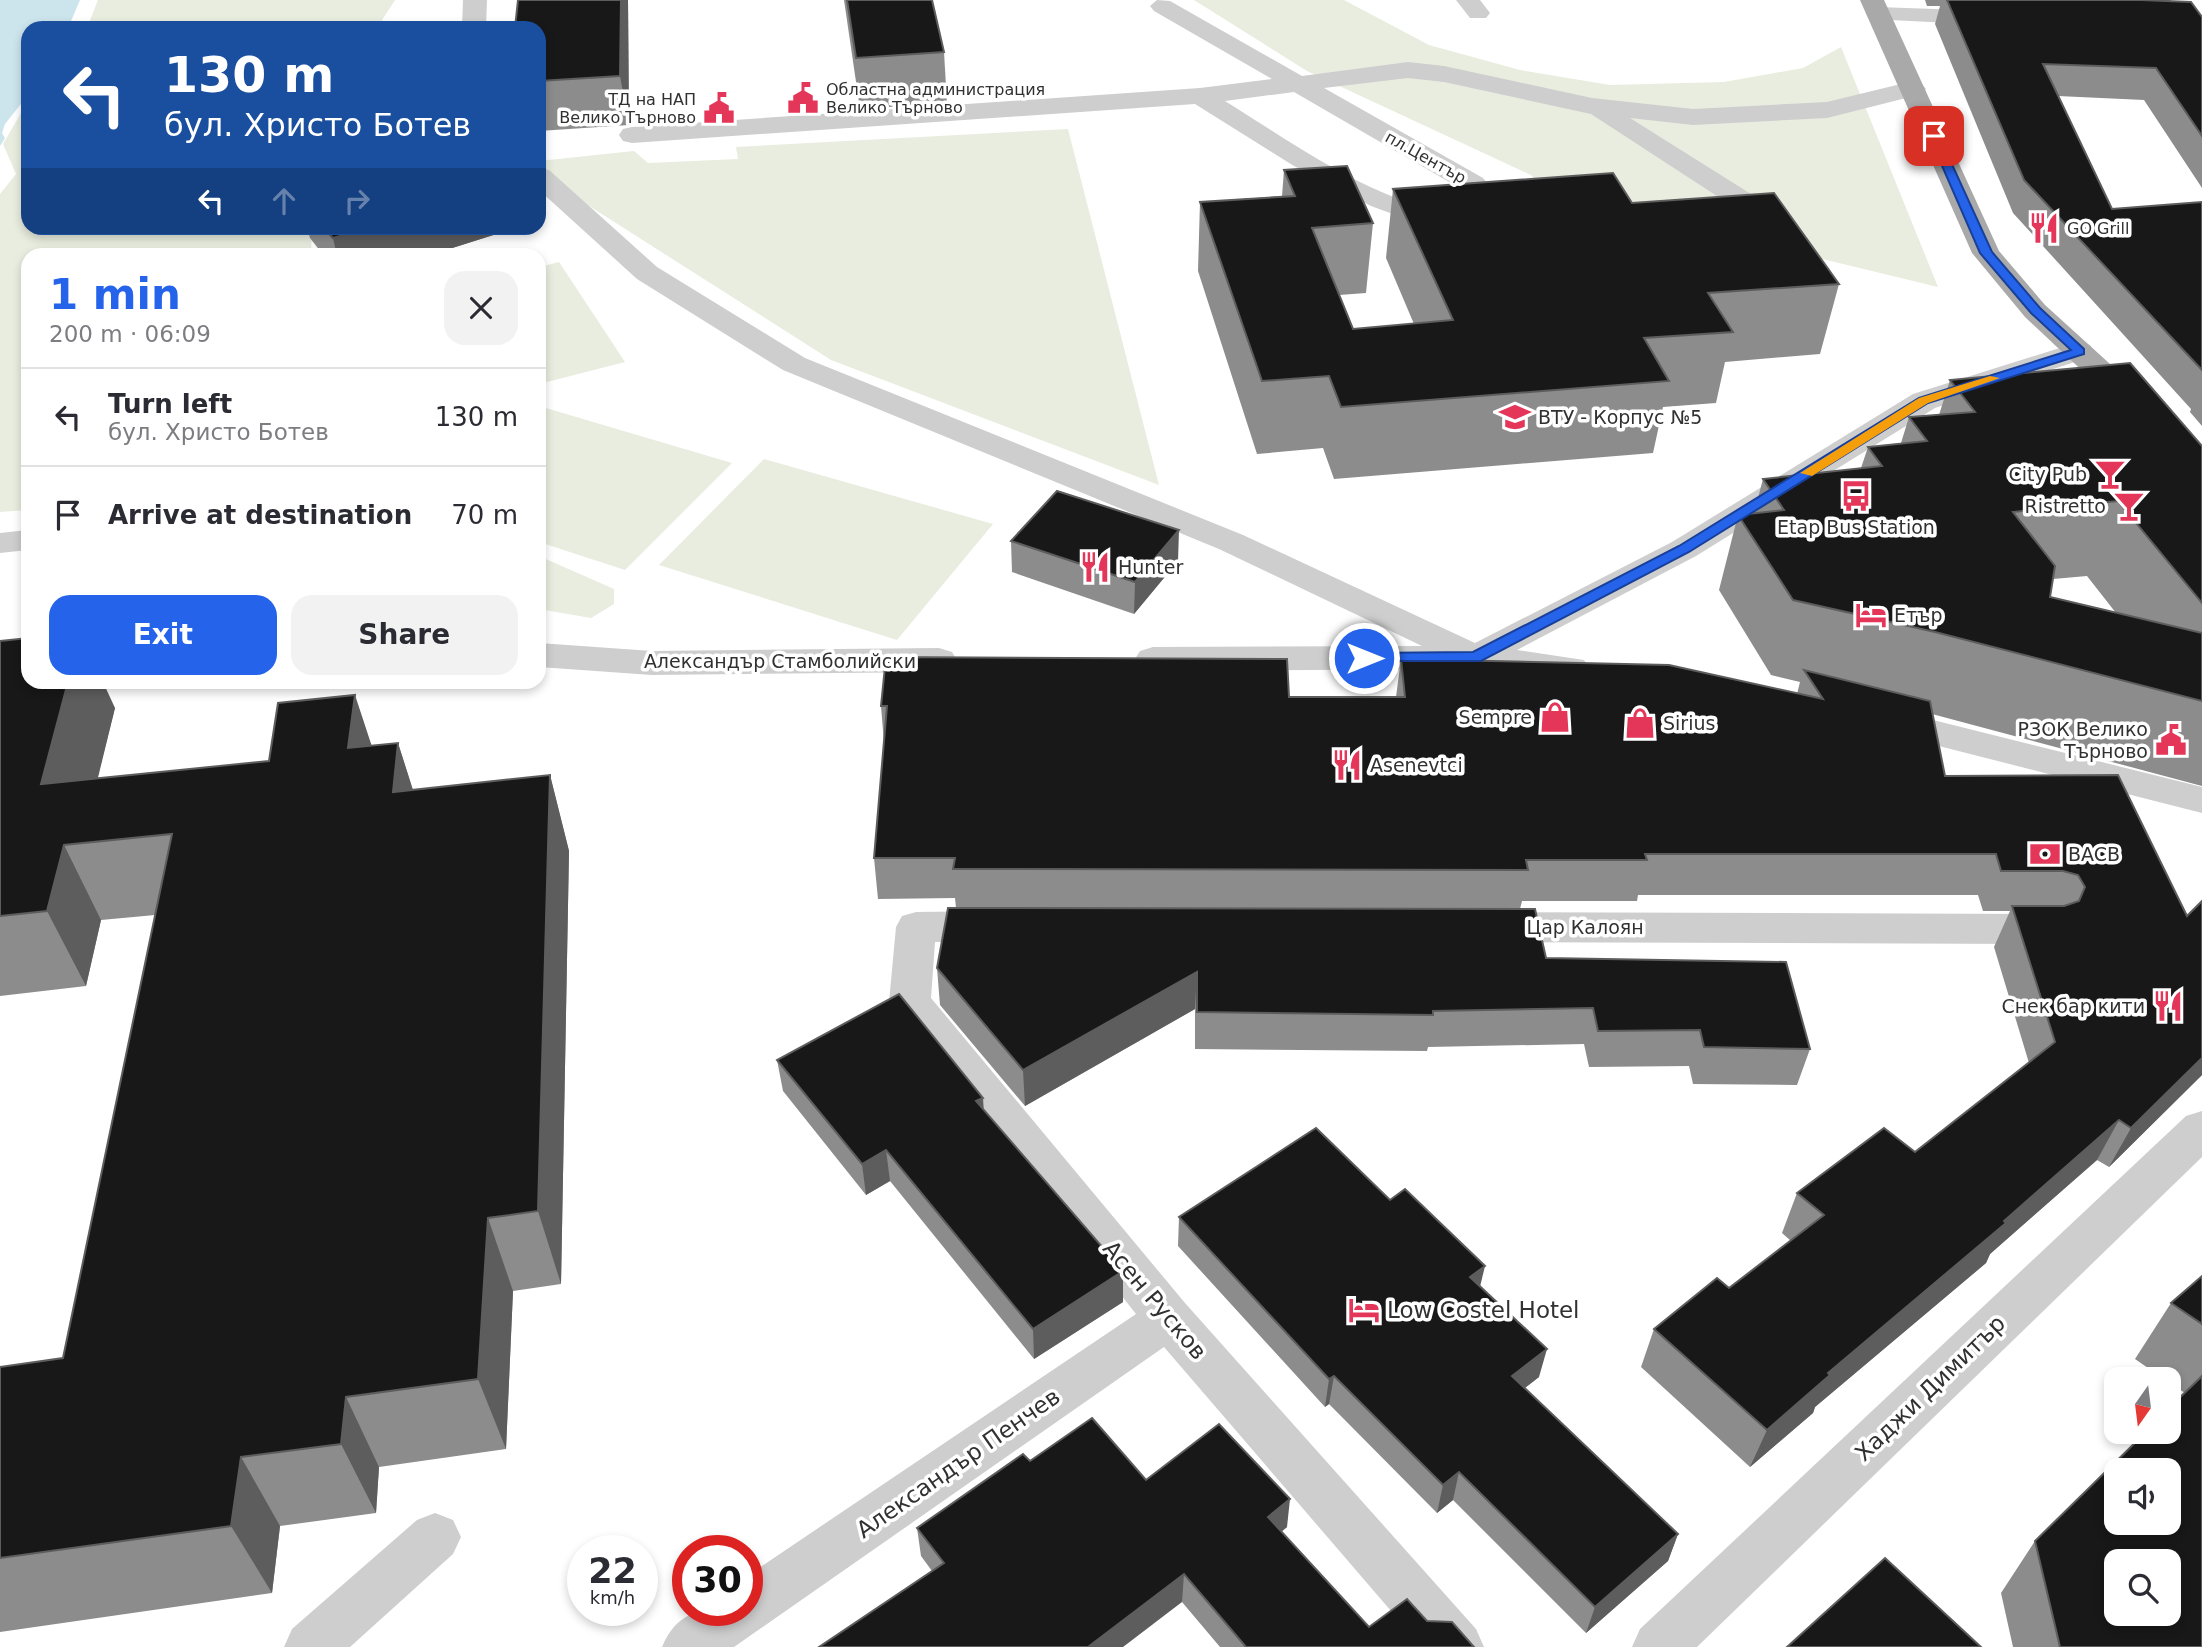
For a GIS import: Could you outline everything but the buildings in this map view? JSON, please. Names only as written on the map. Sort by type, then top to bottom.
[{"type":"main road","points":[[1875,7],[1986,253],[2035,311],[2152,419],[2202,475]]},
{"type":"street","points":[[474,21],[475,0]]},
{"type":"street","name":"пл.Център","points":[[1162,6],[1473,184],[1483,195],[1496,226],[1472,227],[1437,220],[1347,185],[1200,96]]},
{"type":"street","points":[[1875,7],[2013,18]]},
{"type":"street","points":[[632,135],[1200,96],[1408,70],[1444,74],[1592,106],[1693,117],[1827,110],[1913,89]]},
{"type":"street","points":[[1592,106],[1776,222]]},
{"type":"street","points":[[546,182],[647,273],[794,364],[1231,542],[1476,657]]},
{"type":"street","points":[[1476,657],[1684,549],[1924,401],[2080,351]]},
{"type":"street","points":[[0,543],[21,541]]},
{"type":"street","name":"Александър Стамболийски","points":[[546,655],[652,663],[973,660]]},
{"type":"street","points":[[1127,659],[1476,657],[1601,671]]},
{"type":"street","points":[[1848,710],[2202,800]]},
{"type":"street","name":"Асен Русков","points":[[1037,926],[916,927],[910,1002],[1168,1318],[1457,1647]]},
{"type":"street","name":"Цар Калоян","points":[[1448,927],[2044,929]]},
{"type":"street","name":"Хаджи Димитър","points":[[1659,1647],[2202,1129]]},
{"type":"street","name":"Александър Пенчев","points":[[763,1597],[1168,1318]]},
{"type":"street","points":[[311,1647],[435,1537]]},
{"type":"street","name":"Александър Пенчев","points":[[689,1647],[720,1626]]},
{"type":"shaded area","points":[[98,0],[395,0],[382,21],[90,21]]},
{"type":"shaded area","points":[[1194,0],[1344,0],[1429,45],[1520,70],[1610,85],[1724,82],[1803,68],[1841,47],[1938,287],[1773,247],[1581,230],[1531,175],[1307,71]]},
{"type":"shaded area","points":[[21,113],[21,235],[312,235],[311,248],[21,248],[21,510],[0,512],[0,194],[16,174],[3,144]]},
{"type":"shaded area","points":[[1068,129],[1159,485],[831,360],[546,178],[546,160],[634,151],[648,163],[738,159],[736,147]]},
{"type":"shaded area","points":[[559,262],[625,362],[546,382],[546,265]]},
{"type":"shaded area","points":[[546,408],[732,463],[625,570],[546,544]]},
{"type":"shaded area","points":[[764,459],[993,524],[897,640],[659,565]]},
{"type":"shaded area","points":[[546,559],[614,589],[614,604],[591,618],[546,610]]},
{"type":"water","points":[[0,0],[80,0],[71,21],[21,21],[21,104],[5,124],[2,133],[5,138],[0,146]]},
{"type":"slow traffic","points":[[1807,473],[1924,401],[1994,378]]},
{"type":"place","name":"Областна администрация Велико Търново","points":[[803,98]]},
{"type":"place","name":"ТД на НАП Велико Търново","points":[[719,108]]},
{"type":"place","name":"GO Grill","points":[[2044,228]]},
{"type":"place","name":"ВТУ - Корпус №5","points":[[1515,417]]},
{"type":"place","name":"City Pub","points":[[2110,474]]},
{"type":"place","name":"Etap Bus Station","points":[[1856,496]]},
{"type":"place","name":"Ristretto","points":[[2129,506]]},
{"type":"place","name":"Hunter","points":[[1095,567]]},
{"type":"place","name":"Етър","points":[[1871,615]]},
{"type":"place","name":"Sempre","points":[[1555,717]]},
{"type":"place","name":"Sirius","points":[[1640,723]]},
{"type":"place","name":"РЗОК Велико Търново","points":[[2171,740]]},
{"type":"place","name":"Asenevtci","points":[[1347,765]]},
{"type":"place","name":"BACB","points":[[2045,854]]},
{"type":"place","name":"Снек бар кити","points":[[2168,1006]]},
{"type":"place","name":"Low Costel Hotel","points":[[1364,1310]]},
{"type":"route","points":[[1364,658],[1476,657],[1684,549],[1924,401],[2080,351],[2035,311],[1986,253],[1934,136]]}]
